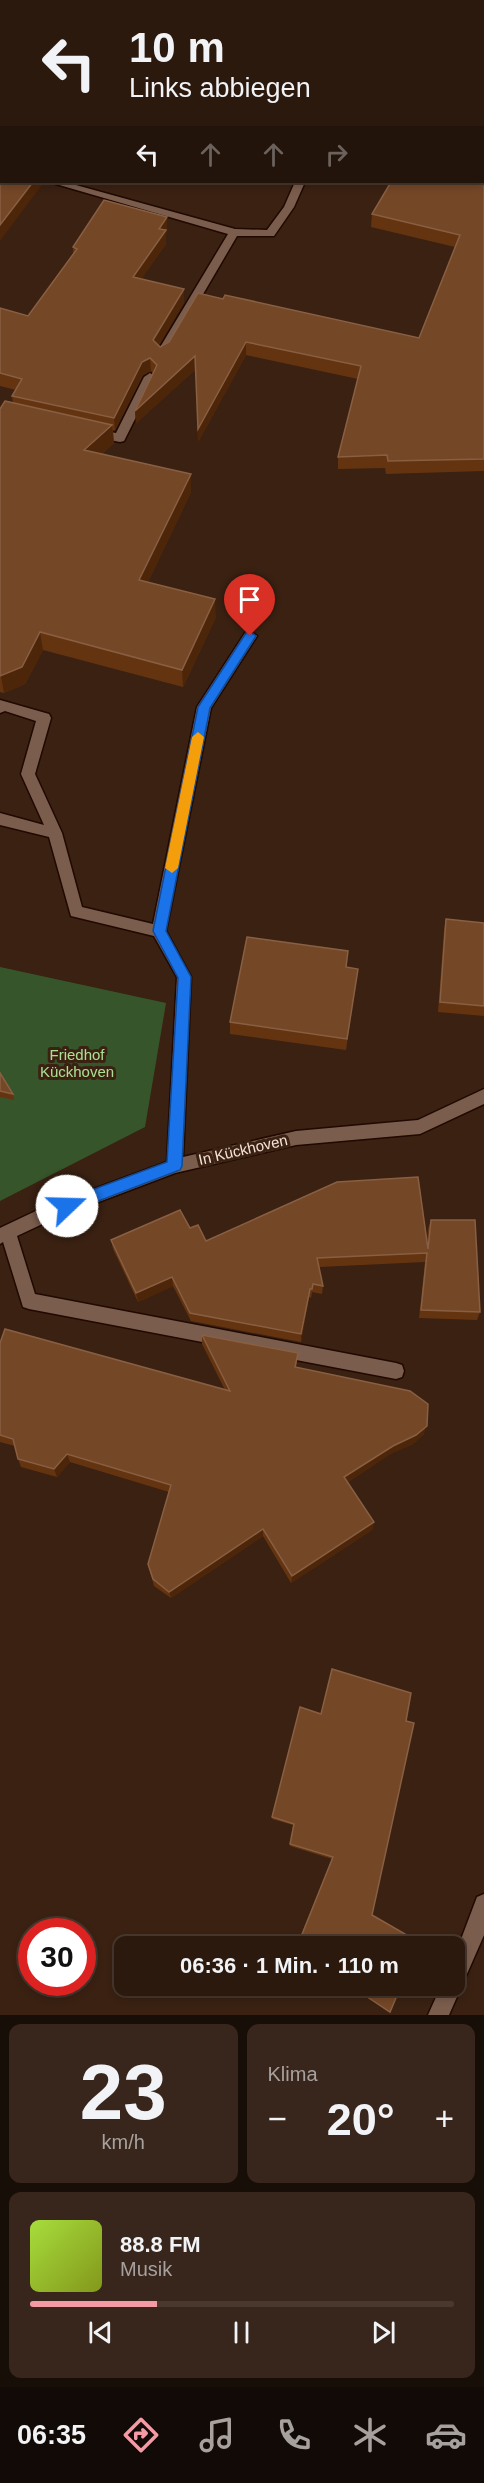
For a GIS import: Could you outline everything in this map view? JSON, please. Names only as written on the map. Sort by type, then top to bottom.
[{"type":"street","points":[[58,183],[234,232],[270,234],[289,207],[300,183]]},
{"type":"street","points":[[162,354],[234,232]]},
{"type":"street","points":[[80,430],[120,438],[150,377]]},
{"type":"street","points":[[174,1166],[184,977],[159,931],[204,707],[250,636]]},
{"type":"street","points":[[0,708],[1,705],[44,718],[28,774],[55,833],[76,912],[159,931]]},
{"type":"street","points":[[0,819],[55,833]]},
{"type":"street","name":"In Kückhoven","points":[[396,1371],[29,1301],[4,1234],[46,1214],[174,1166],[296,1138],[420,1127],[484,1096]]},
{"type":"street","points":[[465,1958],[484,1904]]},
{"type":"street","points":[[438,2015],[447,1996]]},
{"type":"green space","name":"Friedhof Kückhoven","points":[[0,967],[166,1003],[145,1127],[0,1201]]},
{"type":"building","points":[[0,183],[32,183],[0,225]]},
{"type":"building","points":[[390,183],[484,183],[484,459],[388,461],[387,455],[338,457],[361,366],[246,342],[198,429],[195,356],[135,411],[157,365],[150,358],[142,362],[114,418],[12,396],[22,379],[0,373],[0,308],[28,316],[77,249],[73,247],[104,200],[167,217],[159,229],[166,230],[133,277],[184,289],[153,340],[160,347],[169,342],[198,293],[223,299],[225,295],[419,338],[460,235],[372,214]]},
{"type":"building","points":[[5,401],[112,425],[84,450],[191,474],[139,580],[215,599],[182,670],[40,632],[22,667],[0,676],[0,409]]},
{"type":"building","points":[[446,919],[484,923],[484,1006],[440,1002]]},
{"type":"building","points":[[247,937],[348,951],[346,967],[358,969],[347,1039],[230,1022]]},
{"type":"building","points":[[0,1073],[13,1094],[0,1091]]},
{"type":"building","points":[[418,1177],[428,1249],[431,1220],[475,1220],[480,1312],[421,1310],[427,1253],[317,1258],[323,1286],[313,1284],[310,1289],[301,1334],[190,1313],[172,1277],[136,1293],[111,1240],[180,1210],[190,1228],[198,1225],[206,1241],[337,1182]]},
{"type":"building","points":[[5,1329],[230,1391],[202,1335],[298,1353],[295,1367],[410,1391],[428,1404],[427,1426],[416,1435],[393,1446],[344,1477],[374,1522],[292,1576],[263,1529],[169,1592],[153,1579],[148,1564],[171,1485],[67,1454],[54,1469],[18,1459],[13,1439],[0,1435],[0,1343]]},
{"type":"building","points":[[332,1669],[411,1693],[406,1721],[414,1723],[372,1915],[409,1936],[301,1936],[333,1857],[290,1844],[294,1824],[272,1817],[300,1707],[321,1714]]},
{"type":"building","points":[[366,1996],[397,1996],[390,2012]]},
{"type":"slow traffic","points":[[172,868],[198,737]]},
{"type":"route","points":[[67,1206],[174,1166],[184,977],[159,931],[204,707],[250,636]]}]
